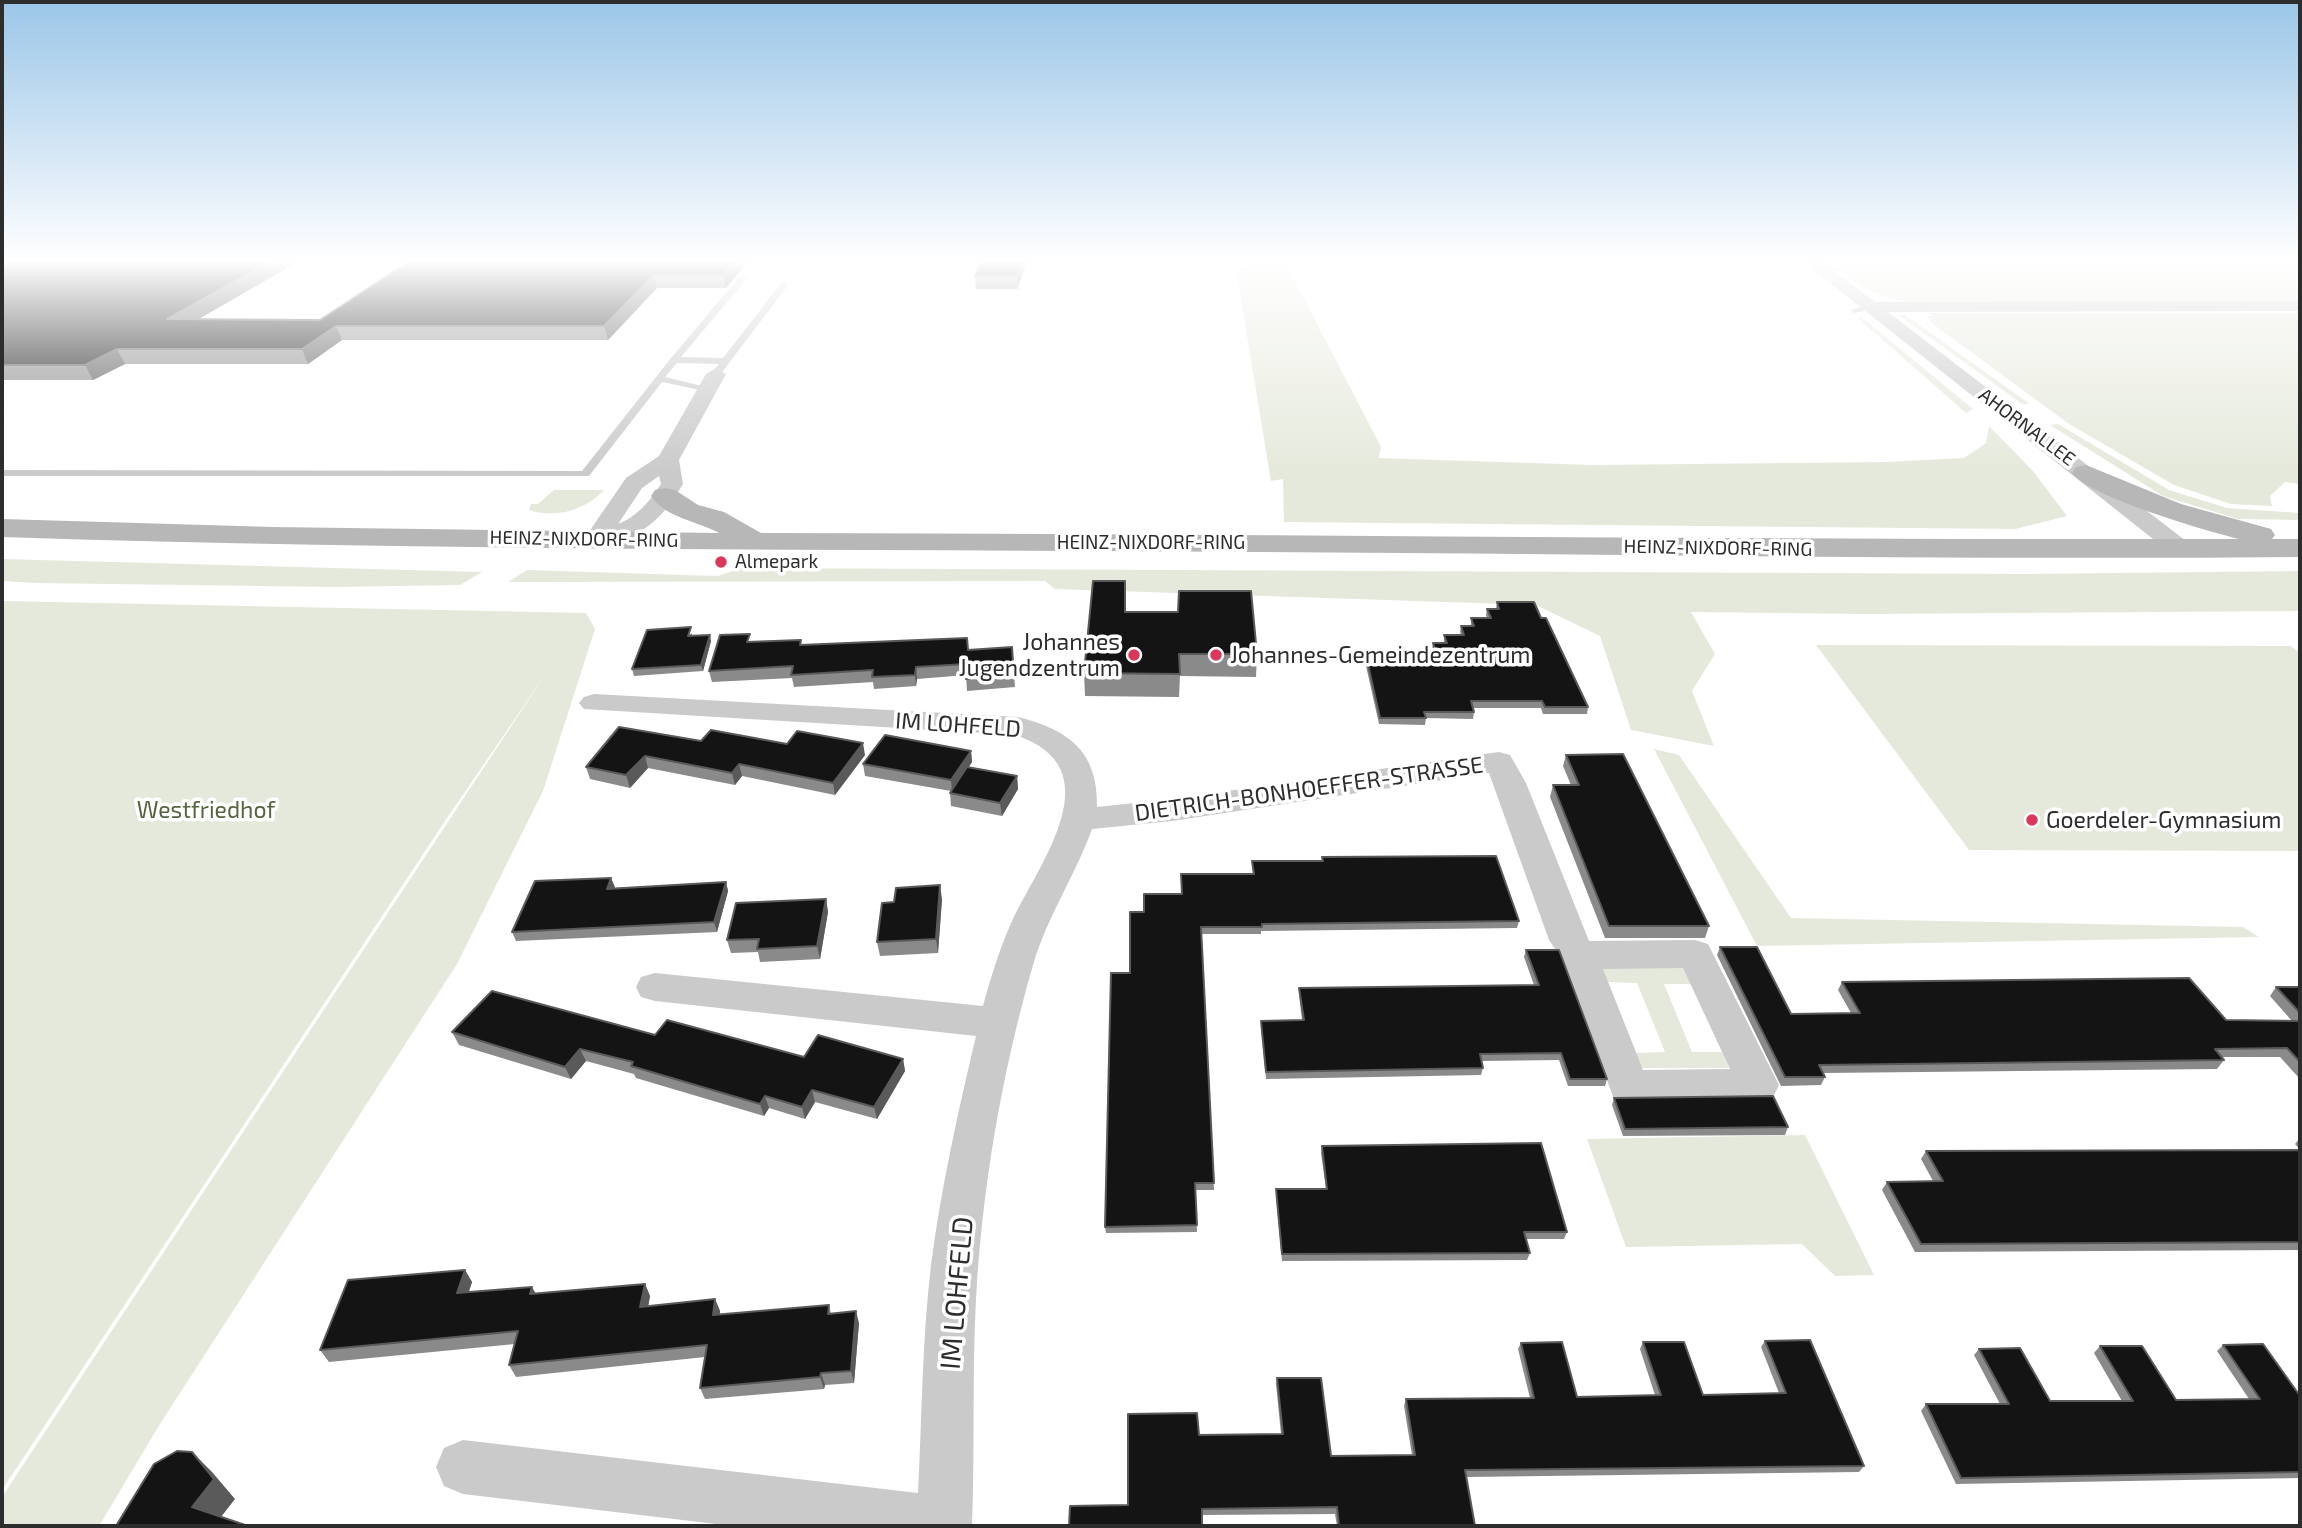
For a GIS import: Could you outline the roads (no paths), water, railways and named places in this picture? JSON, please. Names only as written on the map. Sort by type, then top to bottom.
[{"type":"main road","points":[[2086,473],[2132,496],[2171,511],[2258,535],[2300,542]]},
{"type":"main road","points":[[665,496],[688,511],[714,518],[759,542]]},
{"type":"main road","name":"HEINZ-NIXDORF-RING","points":[[2,528],[273,536],[759,542],[2300,548]]},
{"type":"street","name":"AHORNALLEE","points":[[1892,331],[2086,473],[2181,549]]},
{"type":"street","points":[[596,539],[634,483],[668,460],[717,375]]},
{"type":"street","points":[[596,539],[632,529],[653,515],[672,484],[668,460]]},
{"type":"street","name":"IM LOHFELD","points":[[463,1467],[944,1525],[952,1297],[966,1183],[999,1023],[1029,924],[1078,820],[1081,795],[1078,767],[1068,752],[1044,734],[1018,726],[594,703]]},
{"type":"street","name":"DIETRICH-BONHOEFFER-STRASSE","points":[[1078,820],[1172,810],[1499,762],[1510,783],[1568,940],[1579,955],[1629,1087],[1758,1085],[1695,954],[1579,955]]},
{"type":"street","points":[[656,987],[999,1023]]},
{"type":"lane","points":[[2,473],[585,474],[698,331]]},
{"type":"lane","points":[[660,379],[717,375],[750,331]]},
{"type":"lane","points":[[674,360],[717,375]]},
{"type":"place","name":"Almepark","points":[[721,562]]},
{"type":"place","name":"Johannes Jugendzentrum","points":[[1134,655]]},
{"type":"place","name":"Johannes-Gemeindezentrum","points":[[1216,655]]},
{"type":"place","name":"Goerdeler-Gymnasium","points":[[2032,820]]},
{"type":"park label","name":"Westfriedhof","points":[[206,810]]}]
